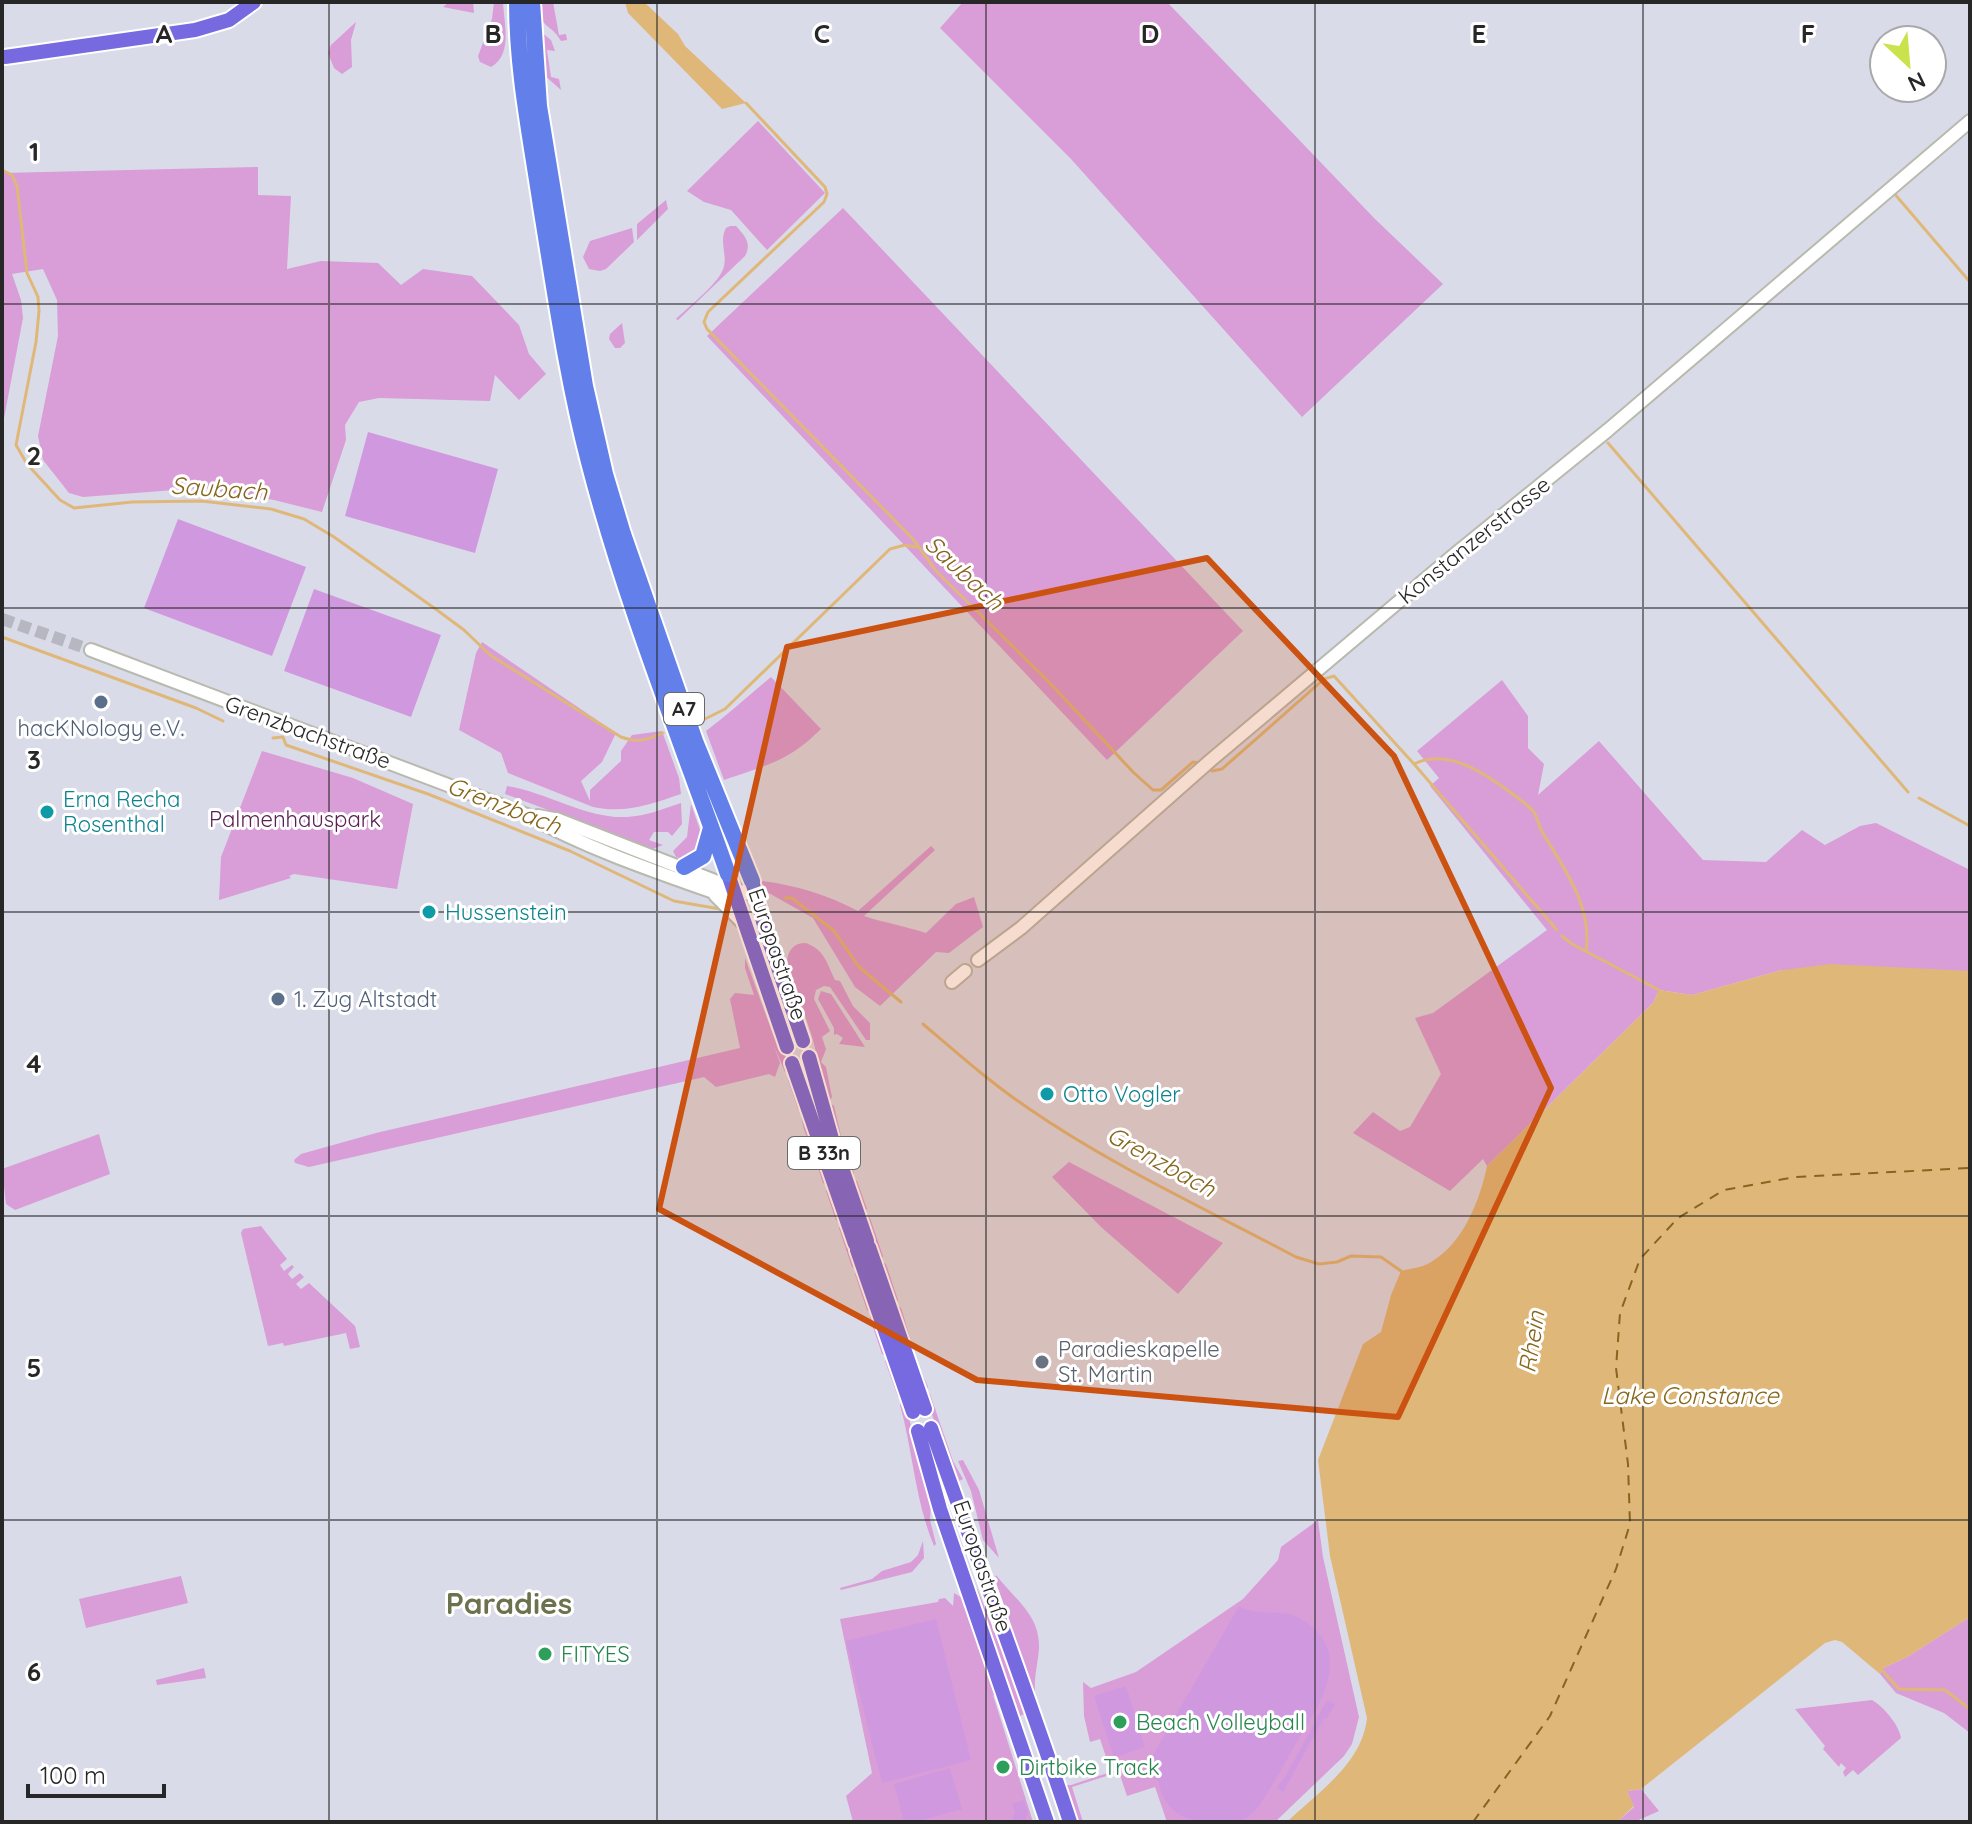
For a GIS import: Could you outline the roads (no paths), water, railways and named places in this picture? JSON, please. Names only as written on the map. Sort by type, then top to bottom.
[{"type":"highway","points":[[507,2],[517,29]]},
{"type":"highway","name":"A7","points":[[517,2],[517,29],[529,132],[567,365],[582,435],[615,550],[711,827],[744,892]]},
{"type":"highway","name":"A7","points":[[532,2],[539,106],[585,386],[605,474],[744,892]]},
{"type":"highway","points":[[684,867],[703,856],[711,827]]},
{"type":"main road","points":[[3,58],[215,25],[244,11],[254,2]]},
{"type":"main road","name":"Europastraße","points":[[744,892],[745,926],[787,1047]]},
{"type":"main road","name":"Europastraße","points":[[744,892],[777,961],[803,1041]]},
{"type":"main road","name":"B 33n","points":[[809,1057],[862,1246]]},
{"type":"main road","name":"B 33n","points":[[792,1063],[862,1246],[919,1410]]},
{"type":"main road","name":"Europastraße","points":[[1047,1822],[937,1500],[925,1430],[1032,1707],[1070,1822]]},
{"type":"street","name":"Konstanzerstrasse","points":[[978,960],[1055,899],[1198,771],[1600,436],[1970,121]]},
{"type":"street","name":"Grenzbachstraße","points":[[91,650],[527,815],[564,834],[706,889],[744,892]]},
{"type":"street","name":"Grenzbachstraße","points":[[527,815],[559,820],[744,892]]},
{"type":"street","points":[[706,889],[745,926]]},
{"type":"street","points":[[952,982],[965,971]]},
{"type":"water","points":[[625,2],[644,2],[678,34],[685,46],[746,103],[722,109],[628,13]]},
{"type":"water","name":"Lake Constance","points":[[1831,964],[1970,971],[1970,1617],[1907,1657],[1881,1669],[1880,1674],[1842,1642],[1835,1640],[1825,1643],[1641,1789],[1627,1791],[1634,1806],[1617,1822],[1287,1822],[1348,1763],[1357,1749],[1367,1718],[1330,1556],[1318,1460],[1363,1344],[1381,1332],[1401,1271],[1428,1264],[1452,1244],[1475,1207],[1487,1166],[1653,1003],[1659,990],[1692,995],[1782,970]]},
{"type":"waterway","points":[[746,103],[825,187],[827,194],[824,202],[708,312],[704,322],[707,329],[913,539],[936,571],[1153,790],[1161,790],[1193,762],[1198,763]]},
{"type":"waterway","name":"Saubach","points":[[2,170],[12,175],[17,186],[27,273],[38,297],[39,311],[16,445],[27,464],[60,500],[74,508],[132,502],[201,501],[271,509],[304,519],[437,610],[490,655],[621,737],[642,740],[663,733]]},
{"type":"waterway","points":[[1893,192],[1970,282]]},
{"type":"waterway","points":[[1608,443],[1908,792]]},
{"type":"waterway","name":"Saubach","points":[[697,723],[725,709],[890,549],[905,545],[916,547]]},
{"type":"waterway","name":"Grenzbach","points":[[2,637],[196,708],[223,721]]},
{"type":"waterway","name":"Saubach","points":[[1212,771],[1222,769],[1324,679],[1334,676],[1557,930]]},
{"type":"waterway","name":"Grenzbach","points":[[273,738],[283,737],[286,745],[428,794],[570,851],[674,901],[720,909]]},
{"type":"waterway","points":[[1414,764],[1427,760],[1454,761],[1492,779],[1531,809],[1581,904],[1587,935],[1586,951]]},
{"type":"waterway","points":[[1919,798],[1970,826]]},
{"type":"waterway","name":"Grenzbach","points":[[785,898],[792,898],[834,931],[859,967],[901,1002]]},
{"type":"waterway","name":"Saubach","points":[[1562,936],[1659,990]]},
{"type":"waterway","name":"Grenzbach","points":[[923,1024],[974,1068],[1060,1129],[1126,1168],[1296,1257],[1319,1264],[1337,1262],[1351,1256],[1381,1257],[1401,1271]]},
{"type":"waterway","points":[[1881,1669],[1899,1689],[1945,1690],[1970,1709]]},
{"type":"tunnel","points":[[2,619],[91,650]]},
{"type":"place","name":"hacKNology e.V.","points":[[101,702]]},
{"type":"place","name":"Erna Recha Rosenthal","points":[[47,812]]},
{"type":"place","name":"Hussenstein","points":[[429,912]]},
{"type":"place","name":"1. Zug Altstadt","points":[[278,999]]},
{"type":"place","name":"Otto Vogler","points":[[1047,1094]]},
{"type":"place","name":"Paradieskapelle St. Martin","points":[[1042,1362]]},
{"type":"place","name":"FITYES","points":[[545,1654]]},
{"type":"place","name":"Beach Volleyball","points":[[1120,1722]]},
{"type":"place","name":"Dirtbike Track","points":[[1003,1767]]},
{"type":"district","name":"Paradies","points":[[509,1604]]},
{"type":"park label","name":"Palmenhauspark","points":[[295,819]]},
{"type":"water label","name":"Rhein","points":[[1532,1342]]}]
